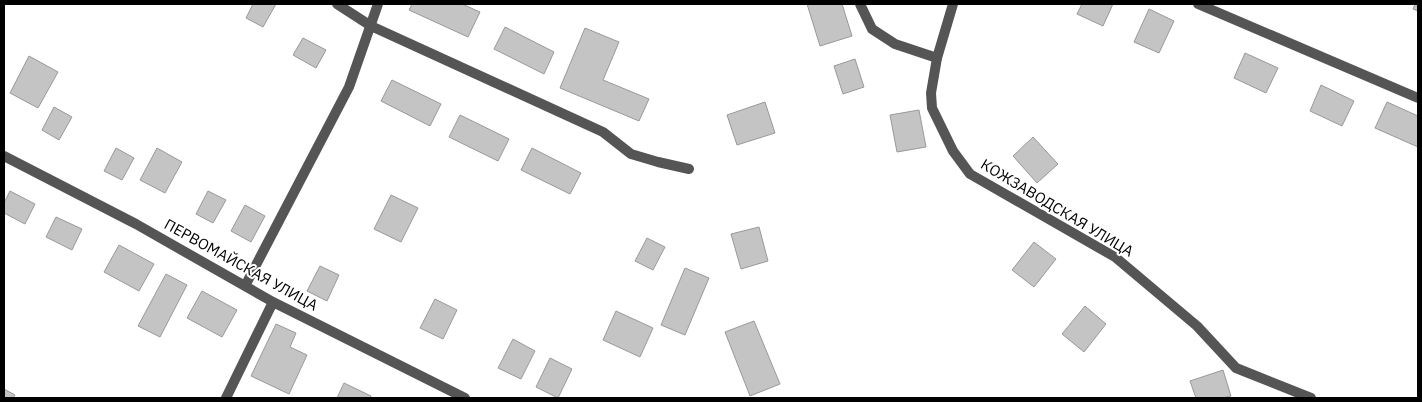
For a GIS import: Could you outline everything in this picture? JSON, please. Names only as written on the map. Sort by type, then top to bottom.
[{"type":"street","points":[[337,4],[371,26],[603,132],[631,154],[689,169]]},
{"type":"street","points":[[245,286],[349,87],[378,4]]},
{"type":"street","points":[[860,4],[872,30],[896,44],[938,58]]},
{"type":"street","name":"КОЖЗАВОДСКАЯ УЛИЦА","points":[[953,4],[930,93],[932,108],[953,151],[970,174],[1115,257],[1197,326],[1236,368],[1311,398]]},
{"type":"street","points":[[1198,4],[1418,98]]},
{"type":"street","name":"ПЕРВОМАЙСКАЯ УЛИЦА","points":[[4,156],[136,224],[272,302],[465,398]]},
{"type":"street","points":[[226,398],[272,302]]},
{"type":"building","points":[[253,4],[276,4],[263,27],[246,18]]},
{"type":"building","points":[[412,4],[462,4],[480,12],[468,37],[409,10]]},
{"type":"building","points":[[807,4],[842,4],[852,36],[820,46]]},
{"type":"building","points":[[1082,4],[1113,4],[1103,26],[1077,14]]},
{"type":"building","points":[[1415,4],[1418,4],[1418,11],[1413,9]]},
{"type":"building","points":[[1149,9],[1174,21],[1159,53],[1134,42]]},
{"type":"building","points":[[505,27],[554,52],[544,74],[494,49]]},
{"type":"building","points":[[585,28],[619,42],[603,80],[649,99],[639,121],[560,88]]},
{"type":"building","points":[[303,38],[326,50],[316,68],[293,55]]},
{"type":"building","points":[[1245,53],[1278,68],[1266,93],[1234,78]]},
{"type":"building","points":[[29,56],[58,72],[38,108],[10,93]]},
{"type":"building","points":[[855,59],[864,87],[843,94],[834,66]]},
{"type":"building","points":[[392,80],[441,104],[430,126],[381,101]]},
{"type":"building","points":[[1321,85],[1354,101],[1342,126],[1310,111]]},
{"type":"building","points":[[765,102],[775,133],[737,145],[727,115]]},
{"type":"building","points":[[1387,102],[1418,116],[1418,147],[1375,128]]},
{"type":"building","points":[[54,107],[72,117],[59,140],[42,130]]},
{"type":"building","points":[[919,110],[926,147],[897,152],[890,115]]},
{"type":"building","points":[[460,115],[509,139],[498,161],[449,137]]},
{"type":"building","points":[[1033,137],[1058,164],[1037,183],[1013,156]]},
{"type":"building","points":[[116,148],[134,158],[122,180],[104,171]]},
{"type":"building","points":[[157,148],[182,162],[165,193],[140,180]]},
{"type":"building","points":[[532,148],[581,173],[570,194],[521,170]]},
{"type":"building","points":[[10,191],[35,204],[25,224],[4,213],[4,203]]},
{"type":"building","points":[[208,191],[226,200],[213,223],[196,214]]},
{"type":"building","points":[[391,195],[418,208],[401,242],[374,229]]},
{"type":"building","points":[[245,205],[265,216],[251,242],[231,231]]},
{"type":"building","points":[[56,217],[82,229],[72,250],[46,237]]},
{"type":"building","points":[[759,227],[768,261],[741,269],[731,234]]},
{"type":"building","points":[[647,238],[665,247],[653,270],[635,261]]},
{"type":"building","points":[[1034,242],[1056,259],[1034,287],[1012,270]]},
{"type":"building","points":[[119,245],[154,264],[139,291],[104,272]]},
{"type":"building","points":[[320,266],[339,275],[327,301],[307,291]]},
{"type":"building","points":[[685,268],[709,278],[685,335],[661,325]]},
{"type":"building","points":[[166,274],[187,285],[160,337],[138,326]]},
{"type":"building","points":[[202,291],[237,310],[222,337],[187,318]]},
{"type":"building","points":[[435,299],[457,310],[443,339],[420,328]]},
{"type":"building","points":[[1085,306],[1106,324],[1084,352],[1062,334]]},
{"type":"building","points":[[616,311],[653,328],[640,357],[603,340]]},
{"type":"building","points":[[754,321],[780,384],[750,396],[725,332]]},
{"type":"building","points":[[276,324],[296,333],[290,347],[307,355],[289,394],[251,376]]},
{"type":"building","points":[[513,339],[535,351],[521,379],[498,368]]},
{"type":"building","points":[[550,358],[572,369],[558,398],[536,387]]},
{"type":"building","points":[[1223,370],[1231,396],[1223,398],[1196,398],[1190,381]]},
{"type":"building","points":[[344,383],[371,396],[370,398],[337,398]]},
{"type":"building","points":[[4,389],[15,395],[13,398],[4,398]]}]
